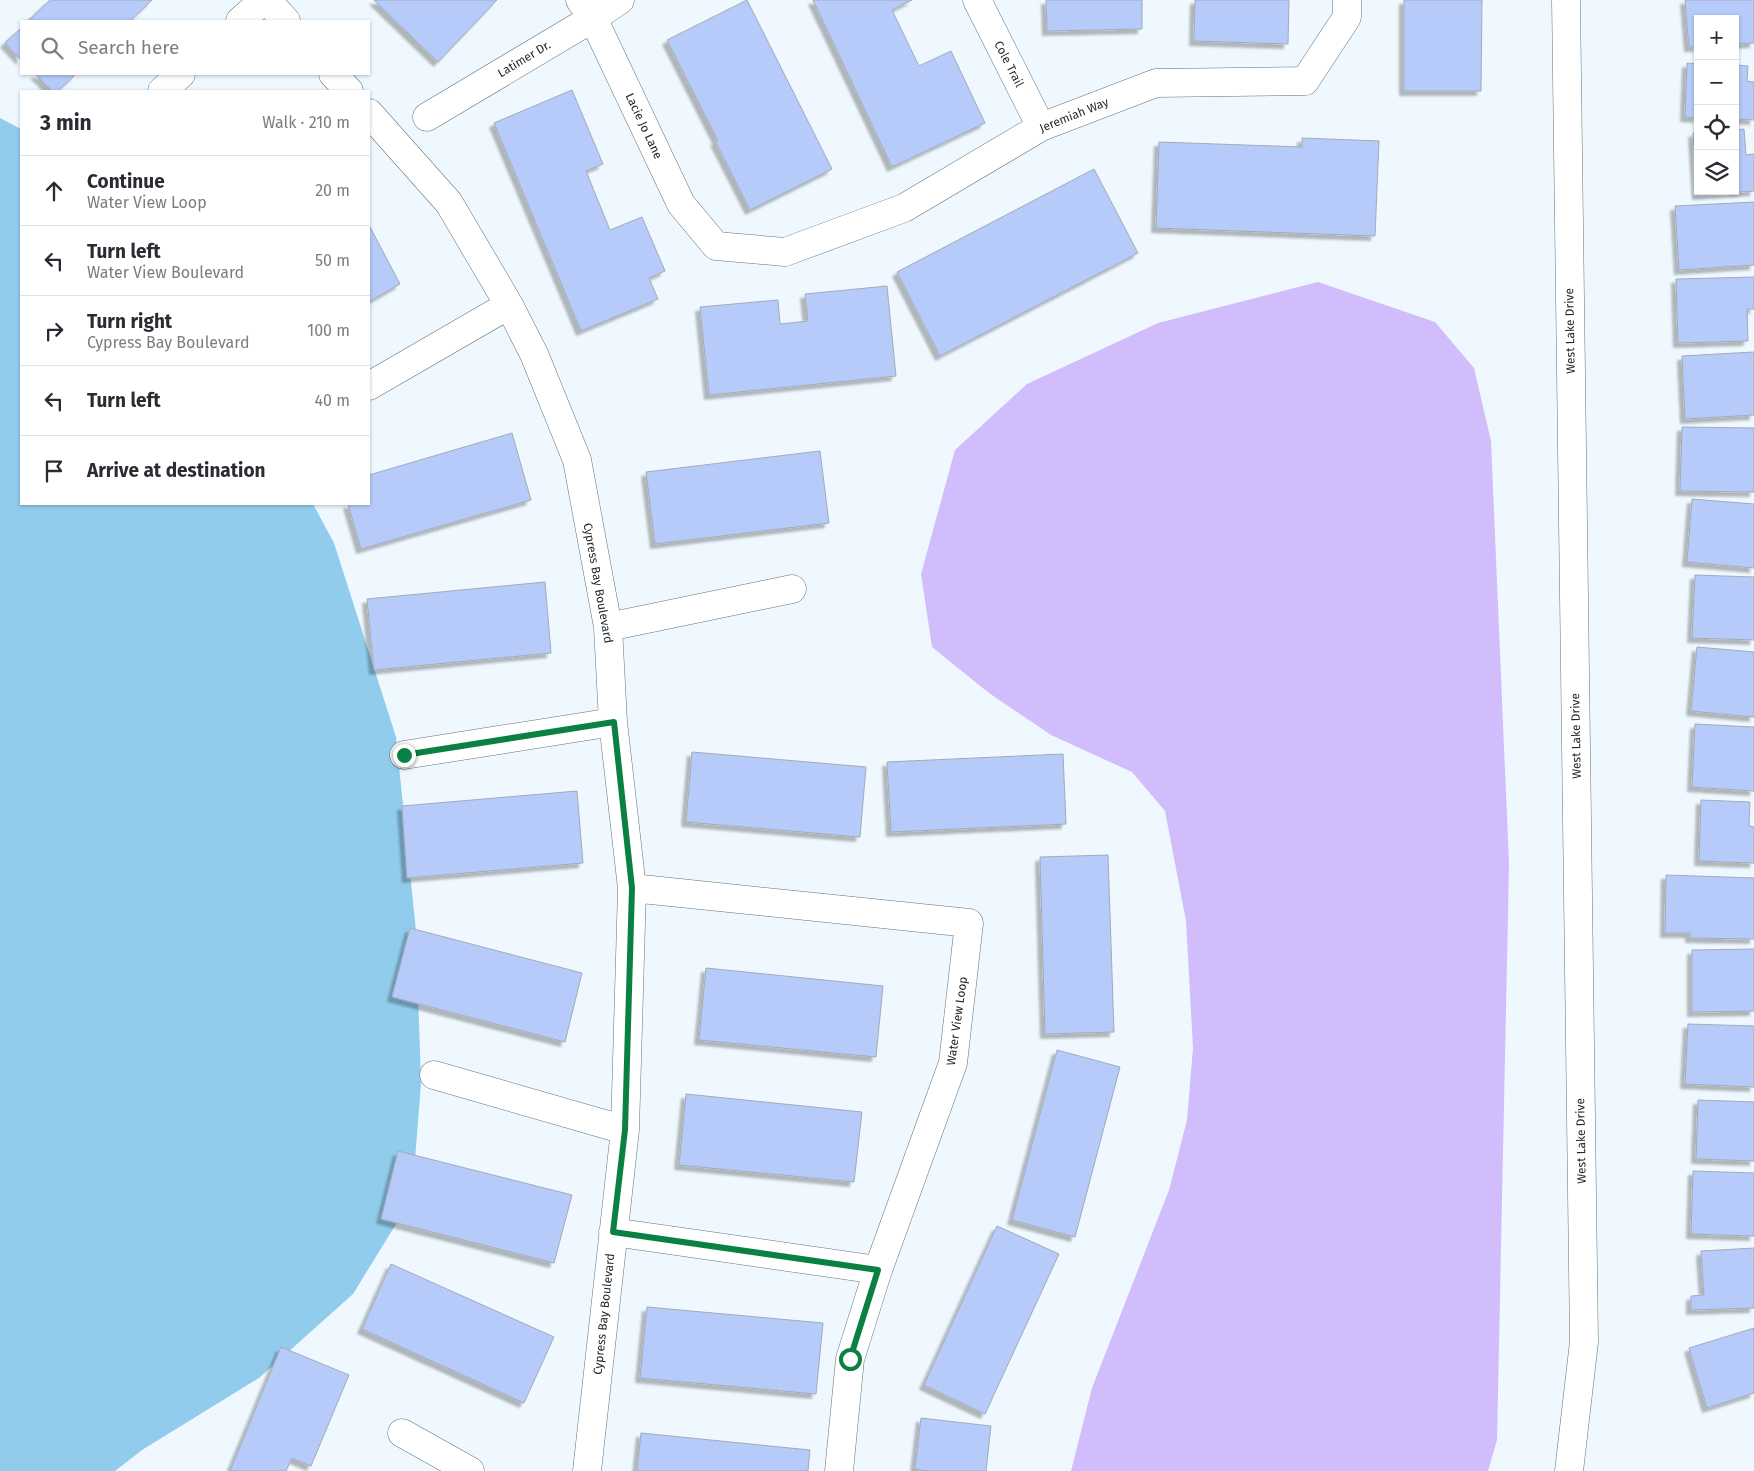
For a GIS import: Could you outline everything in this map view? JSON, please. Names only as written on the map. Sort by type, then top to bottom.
[{"type":"street","points":[[241,20],[265,0],[285,20]]},
{"type":"street","name":"Latimer Dr.","points":[[426,117],[587,9],[620,0]]},
{"type":"street","name":"Cole Trail","points":[[977,0],[1041,127]]},
{"type":"street","name":"Jeremiah Way","points":[[716,246],[785,252],[904,208],[1041,127],[1156,83],[1306,81],[1347,17],[1347,0]]},
{"type":"street","name":"West Lake Drive","points":[[1566,0],[1584,1342],[1570,1471]]},
{"type":"street","name":"Lacie Jo Lane","points":[[587,9],[680,204],[716,246]]},
{"type":"street","points":[[163,90],[181,75]]},
{"type":"street","points":[[334,75],[348,90]]},
{"type":"street","name":"Cypress Bay Boulevard","points":[[370,114],[450,203],[509,305],[534,354],[576,460],[608,627],[614,722],[632,888],[625,1130],[587,1471]]},
{"type":"street","points":[[370,385],[509,305]]},
{"type":"street","points":[[608,627],[792,589]]},
{"type":"street","points":[[404,755],[614,722]]},
{"type":"street","name":"Water View Loop","points":[[632,888],[969,923],[953,1063],[878,1270],[850,1359],[839,1471]]},
{"type":"street","points":[[434,1075],[625,1130]]},
{"type":"street","points":[[613,1232],[878,1270]]},
{"type":"street","points":[[402,1433],[470,1471]]},
{"type":"shaded area","points":[[0,118],[20,128],[20,505],[314,505],[334,543],[396,737],[416,931],[421,1083],[412,1198],[353,1294],[259,1378],[142,1450],[115,1471],[0,1471]]},
{"type":"shaded area","points":[[1318,282],[1435,322],[1474,368],[1491,441],[1509,864],[1497,1440],[1488,1471],[1071,1471],[1092,1388],[1169,1190],[1187,1120],[1193,1048],[1186,921],[1165,811],[1132,772],[1051,735],[989,693],[932,647],[921,574],[955,450],[1027,384],[1158,323]]},
{"type":"building","points":[[50,0],[152,0],[131,20],[29,20]]},
{"type":"building","points":[[374,0],[497,0],[438,62]]},
{"type":"building","points":[[747,0],[832,169],[750,210],[715,141],[718,141],[667,40]]},
{"type":"building","points":[[813,0],[912,0],[892,10],[919,66],[951,51],[985,123],[892,167]]},
{"type":"building","points":[[1046,0],[1142,0],[1142,29],[1047,31]]},
{"type":"building","points":[[1195,0],[1289,0],[1288,44],[1194,41]]},
{"type":"building","points":[[1404,0],[1482,0],[1481,91],[1404,91]]},
{"type":"building","points":[[1685,0],[1754,0],[1754,43],[1739,44],[1739,15],[1694,15],[1694,47],[1689,47]]},
{"type":"building","points":[[20,29],[20,59],[5,43]]},
{"type":"building","points":[[1687,63],[1694,64],[1694,118],[1685,117]]},
{"type":"building","points":[[1739,65],[1748,66],[1747,81],[1754,82],[1754,120],[1739,119]]},
{"type":"building","points":[[36,75],[75,75],[59,90],[51,90]]},
{"type":"building","points":[[572,90],[603,164],[586,171],[610,230],[642,217],[665,271],[649,278],[658,299],[581,331],[494,123]]},
{"type":"building","points":[[1744,129],[1746,155],[1754,154],[1754,191],[1739,192],[1739,130]]},
{"type":"building","points":[[1302,138],[1379,141],[1375,236],[1156,228],[1159,142],[1302,147]]},
{"type":"building","points":[[1094,169],[1138,253],[940,356],[897,272]]},
{"type":"building","points":[[1754,202],[1754,265],[1679,270],[1675,206]]},
{"type":"building","points":[[370,227],[400,284],[370,301]]},
{"type":"building","points":[[1754,277],[1754,309],[1747,309],[1748,341],[1678,343],[1676,279]]},
{"type":"building","points":[[887,286],[896,376],[709,395],[700,307],[778,300],[780,324],[808,321],[805,294]]},
{"type":"building","points":[[1754,352],[1754,415],[1685,419],[1682,356]]},
{"type":"building","points":[[1682,427],[1754,428],[1754,492],[1680,491]]},
{"type":"building","points":[[512,433],[531,500],[361,549],[348,505],[370,505],[370,475]]},
{"type":"building","points":[[820,451],[829,523],[655,544],[646,472]]},
{"type":"building","points":[[1692,499],[1754,504],[1754,568],[1687,562]]},
{"type":"building","points":[[1695,575],[1754,577],[1754,640],[1692,638]]},
{"type":"building","points":[[545,582],[551,653],[374,670],[367,599]]},
{"type":"building","points":[[1697,647],[1754,652],[1754,717],[1691,711]]},
{"type":"building","points":[[1695,724],[1754,727],[1754,791],[1692,787]]},
{"type":"building","points":[[692,752],[866,767],[860,837],[686,822]]},
{"type":"building","points":[[1063,754],[1066,824],[891,832],[887,762]]},
{"type":"building","points":[[577,791],[583,863],[407,878],[402,806]]},
{"type":"building","points":[[1701,800],[1750,802],[1749,826],[1754,827],[1754,863],[1699,861]]},
{"type":"building","points":[[1108,855],[1114,1032],[1045,1034],[1040,857]]},
{"type":"building","points":[[1666,875],[1754,878],[1754,939],[1690,938],[1690,933],[1665,933]]},
{"type":"building","points":[[410,928],[582,973],[565,1042],[392,997]]},
{"type":"building","points":[[1754,949],[1754,1011],[1692,1012],[1692,950]]},
{"type":"building","points":[[706,968],[883,986],[876,1057],[699,1040]]},
{"type":"building","points":[[1688,1024],[1754,1026],[1754,1087],[1685,1084]]},
{"type":"building","points":[[1057,1050],[1120,1067],[1075,1237],[1012,1220]]},
{"type":"building","points":[[686,1094],[862,1112],[854,1182],[679,1165]]},
{"type":"building","points":[[1698,1100],[1754,1102],[1754,1161],[1696,1159]]},
{"type":"building","points":[[398,1151],[572,1195],[554,1263],[381,1219]]},
{"type":"building","points":[[1693,1171],[1754,1173],[1754,1236],[1691,1234]]},
{"type":"building","points":[[997,1226],[1059,1254],[985,1414],[924,1385]]},
{"type":"building","points":[[1754,1248],[1754,1308],[1691,1310],[1691,1296],[1704,1295],[1701,1251]]},
{"type":"building","points":[[391,1264],[554,1337],[524,1403],[362,1329]]},
{"type":"building","points":[[647,1307],[823,1323],[816,1394],[640,1378]]},
{"type":"building","points":[[1754,1328],[1754,1393],[1707,1408],[1689,1348]]},
{"type":"building","points":[[281,1347],[349,1375],[311,1466],[292,1458],[286,1471],[230,1471]]},
{"type":"building","points":[[921,1418],[991,1426],[986,1471],[927,1471],[915,1469]]},
{"type":"building","points":[[641,1433],[810,1450],[808,1471],[637,1471]]},
{"type":"route","points":[[404,755],[614,722],[632,888],[625,1130],[613,1232],[878,1270],[850,1359]]}]
